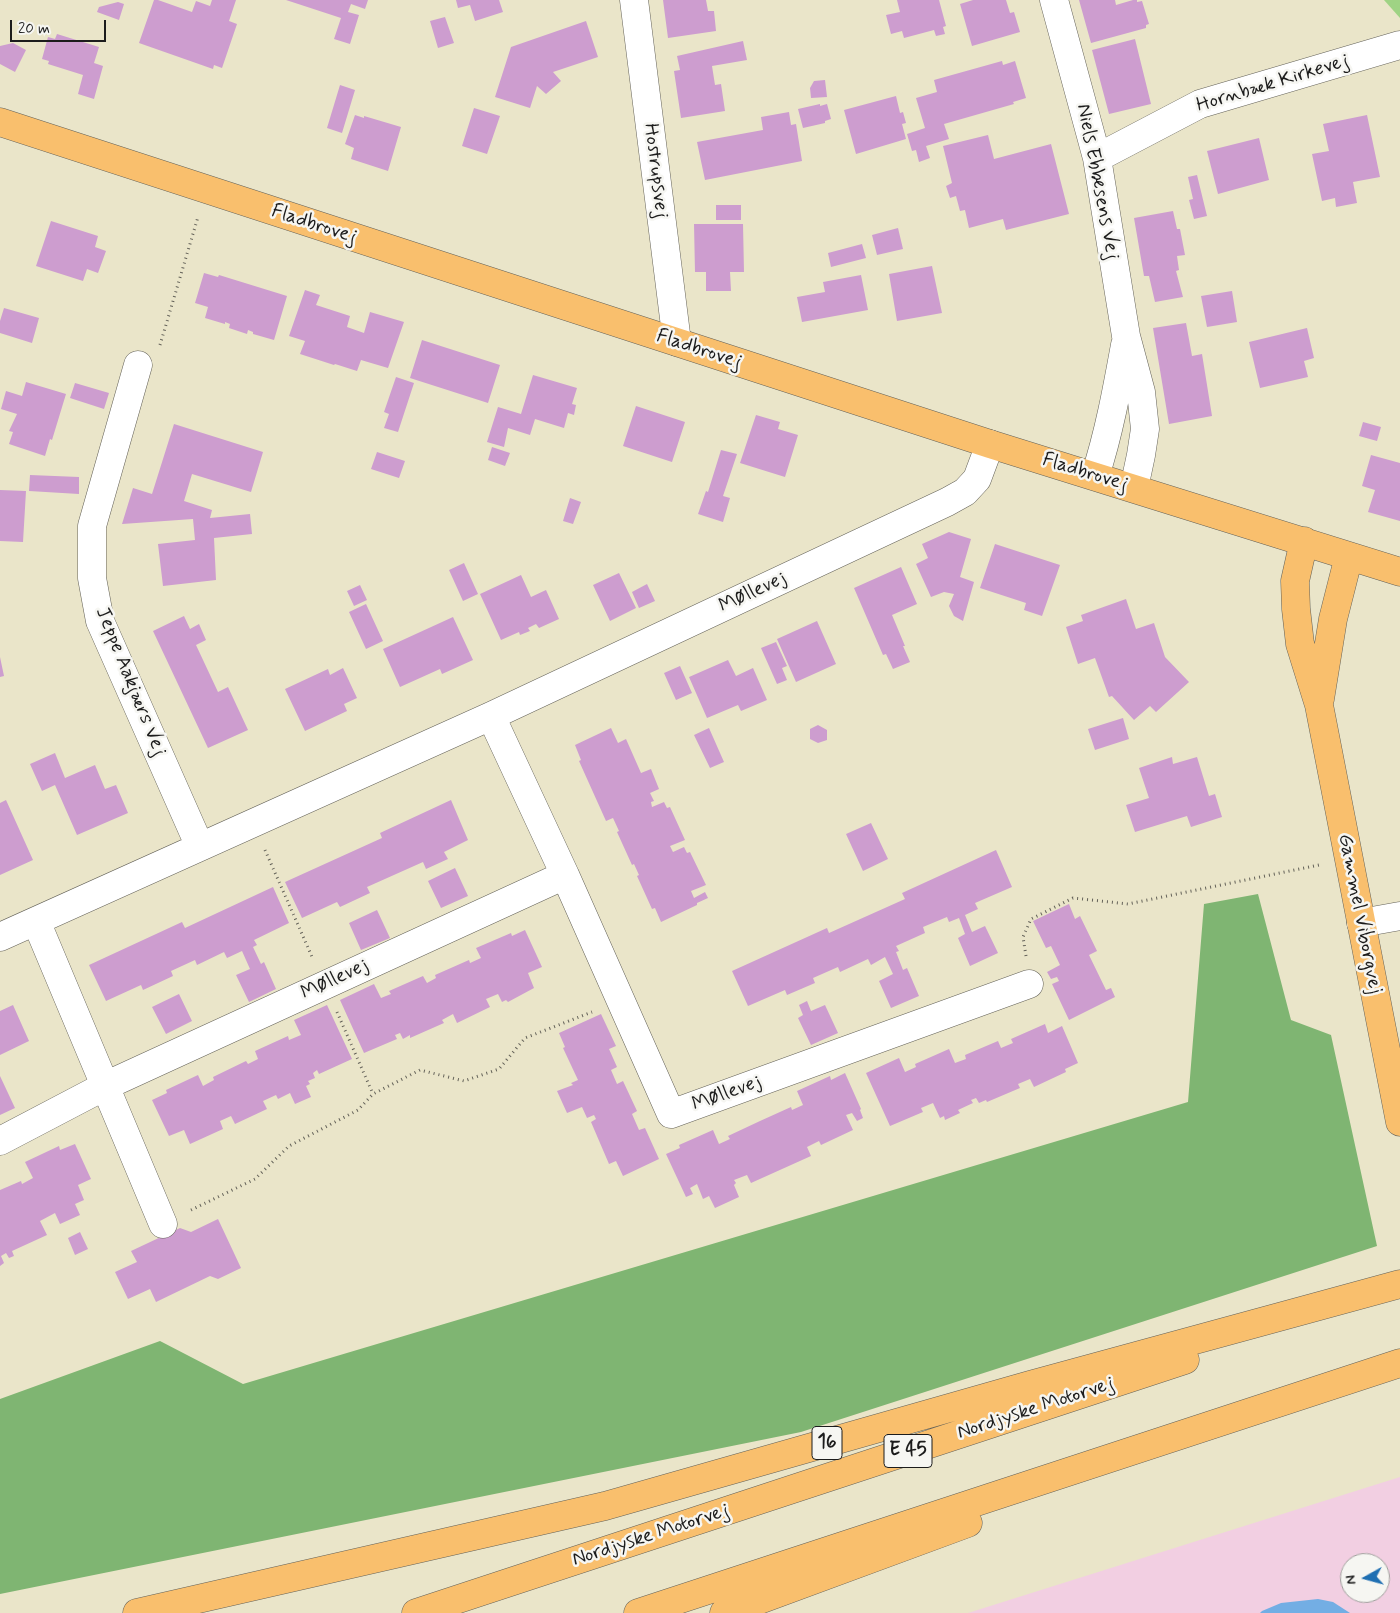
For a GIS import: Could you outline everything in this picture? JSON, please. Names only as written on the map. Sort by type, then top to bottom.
[{"type":"main road","name":"Fladbrovej","points":[[0,122],[990,444],[1400,572]]},
{"type":"main road","name":"Gammel Viborgvej","points":[[1304,541],[1295,581],[1300,644],[1319,705],[1400,1122]]},
{"type":"main road","name":"Gammel Viborgvej","points":[[1319,705],[1333,619],[1349,556]]},
{"type":"main road","name":"16","points":[[136,1613],[605,1506],[1030,1384],[1400,1284]]},
{"type":"main road","name":"Nordjyske Motorvej","points":[[416,1613],[1400,1290]]},
{"type":"main road","points":[[638,1613],[1400,1363]]},
{"type":"main road","points":[[724,1613],[823,1578],[1365,1374]]},
{"type":"street","name":"Hostrupsvej","points":[[634,0],[677,342]]},
{"type":"street","name":"Niels Ebbesens Vej","points":[[1054,0],[1097,158],[1126,336],[1141,392],[1145,429],[1134,488]]},
{"type":"street","name":"Hornbæk Kirkevej","points":[[1097,158],[1200,104],[1400,45]]},
{"type":"street","name":"Niels Ebbesens Vej","points":[[1094,476],[1105,445],[1126,336]]},
{"type":"street","name":"Jeppe Aakjærs Vej","points":[[138,365],[92,526],[92,578],[100,621],[200,847]]},
{"type":"street","name":"Møllevej","points":[[0,937],[491,716],[947,502],[965,492],[977,479],[990,444]]},
{"type":"street","name":"Møllevej","points":[[491,716],[565,875],[671,1114],[1030,984]]},
{"type":"street","name":"Møllevej","points":[[0,1141],[105,1086],[565,875]]},
{"type":"street","points":[[1361,923],[1400,916]]},
{"type":"street","points":[[36,921],[163,1224]]},
{"type":"path","points":[[138,365],[153,369],[206,190]]},
{"type":"path","points":[[1030,984],[1023,937],[1031,919],[1073,898],[1128,904],[1348,860]]},
{"type":"path","points":[[163,1224],[255,1179],[289,1146],[358,1110],[373,1094],[420,1070],[464,1081],[499,1069],[524,1038],[621,1001]]},
{"type":"shaded area","points":[[1400,1477],[1400,1613],[968,1613]]},
{"type":"green space","points":[[1384,0],[1400,0],[1400,18]]},
{"type":"green space","points":[[1258,894],[1291,1020],[1331,1035],[1377,1246],[801,1432],[0,1594],[0,1399],[160,1341],[243,1384],[1188,1102],[1204,904]]},
{"type":"water","points":[[1318,1599],[1333,1602],[1350,1613],[1260,1613],[1281,1603]]},
{"type":"building","points":[[154,0],[192,12],[196,1],[210,6],[212,0],[236,0],[229,21],[237,24],[222,68],[214,65],[213,69],[139,43]]},
{"type":"building","points":[[286,0],[368,0],[365,9],[351,4],[348,12],[359,15],[350,44],[334,39],[341,18]]},
{"type":"building","points":[[456,0],[499,0],[503,12],[475,21],[470,5],[458,8]]},
{"type":"building","points":[[663,0],[706,0],[708,11],[714,11],[716,31],[668,38]]},
{"type":"building","points":[[897,0],[939,0],[946,26],[943,27],[945,34],[936,36],[934,30],[904,38],[902,31],[891,34],[886,15],[900,12]]},
{"type":"building","points":[[973,0],[1006,0],[1010,13],[1014,12],[1020,32],[972,46],[960,4]]},
{"type":"building","points":[[1079,0],[1115,0],[1116,5],[1133,0],[1137,0],[1137,2],[1142,1],[1149,24],[1146,25],[1146,28],[1091,43]]},
{"type":"building","points":[[118,2],[124,4],[119,20],[97,12],[99,7]]},
{"type":"building","points":[[445,17],[454,43],[438,48],[430,21]]},
{"type":"building","points":[[586,21],[598,57],[553,72],[561,81],[546,94],[537,86],[530,108],[495,97],[511,47]]},
{"type":"building","points":[[57,34],[99,47],[94,63],[103,66],[94,99],[78,94],[83,75],[48,64],[49,61],[42,59],[48,37],[55,39]]},
{"type":"building","points":[[1135,39],[1151,104],[1109,114],[1092,50]]},
{"type":"building","points":[[743,41],[747,60],[712,66],[715,85],[721,84],[725,111],[681,118],[674,71],[680,70],[677,56]]},
{"type":"building","points":[[13,43],[26,50],[15,72],[0,64],[0,46]]},
{"type":"building","points":[[1002,61],[1003,65],[1015,61],[1026,98],[1013,102],[1014,104],[944,124],[949,139],[926,146],[930,158],[919,162],[916,150],[912,151],[907,134],[925,128],[916,98],[937,92],[934,80]]},
{"type":"building","points":[[825,80],[827,97],[811,98],[810,88],[814,81]]},
{"type":"building","points":[[340,85],[355,90],[342,133],[327,128]]},
{"type":"building","points":[[896,96],[900,113],[903,112],[906,123],[902,124],[906,139],[856,154],[844,110]]},
{"type":"building","points":[[820,104],[820,106],[827,104],[831,119],[825,121],[825,123],[803,128],[798,109]]},
{"type":"building","points":[[474,108],[500,116],[487,154],[462,146]]},
{"type":"building","points":[[789,112],[791,125],[796,124],[802,161],[705,180],[697,142],[763,130],[761,117]]},
{"type":"building","points":[[355,115],[401,127],[388,171],[351,159],[354,148],[345,144]]},
{"type":"building","points":[[1367,115],[1380,177],[1353,182],[1357,203],[1336,207],[1335,198],[1322,201],[1312,154],[1329,151],[1323,124]]},
{"type":"building","points":[[988,135],[994,159],[1051,144],[1069,214],[1006,230],[1003,219],[969,228],[965,210],[960,211],[956,196],[950,198],[946,186],[952,183],[943,146]]},
{"type":"building","points":[[1259,138],[1269,180],[1218,194],[1207,151]]},
{"type":"building","points":[[1197,175],[1207,216],[1194,219],[1189,200],[1193,199],[1188,177]]},
{"type":"building","points":[[716,205],[741,205],[741,220],[716,220]]},
{"type":"building","points":[[1173,211],[1177,229],[1180,229],[1185,255],[1177,256],[1179,270],[1176,271],[1183,297],[1155,302],[1149,276],[1144,276],[1134,218]]},
{"type":"building","points":[[51,221],[98,236],[95,247],[106,251],[98,273],[87,269],[83,281],[36,266]]},
{"type":"building","points":[[694,224],[743,224],[744,272],[730,272],[731,291],[706,291],[706,272],[695,272]]},
{"type":"building","points":[[898,228],[903,249],[877,255],[872,235]]},
{"type":"building","points":[[862,244],[866,258],[831,267],[828,253]]},
{"type":"building","points":[[932,266],[942,313],[897,321],[889,274]]},
{"type":"building","points":[[204,273],[218,277],[219,275],[287,296],[274,340],[253,334],[253,332],[248,330],[247,334],[229,328],[230,324],[225,322],[225,324],[205,318],[208,307],[195,303]]},
{"type":"building","points":[[861,275],[868,310],[802,322],[797,297],[825,292],[823,282]]},
{"type":"building","points":[[305,290],[320,295],[316,305],[350,316],[347,327],[364,333],[370,312],[404,322],[388,368],[361,360],[357,371],[300,354],[305,341],[289,336]]},
{"type":"building","points":[[1232,291],[1237,322],[1207,327],[1201,296]]},
{"type":"building","points":[[4,308],[39,318],[32,343],[0,333],[0,321]]},
{"type":"building","points":[[1186,323],[1192,356],[1202,354],[1212,416],[1169,424],[1153,328]]},
{"type":"building","points":[[1307,328],[1314,358],[1304,361],[1308,377],[1260,388],[1249,342]]},
{"type":"building","points":[[422,340],[500,365],[488,403],[410,378]]},
{"type":"building","points":[[533,375],[577,388],[572,404],[576,405],[574,415],[568,413],[564,428],[535,419],[530,435],[508,428],[504,447],[487,442],[498,407],[521,414]]},
{"type":"building","points":[[396,377],[414,383],[398,432],[384,428],[389,414],[384,412]]},
{"type":"building","points":[[26,382],[66,394],[45,456],[9,444],[13,432],[9,431],[17,414],[1,409],[6,391],[22,396]]},
{"type":"building","points":[[75,383],[109,393],[104,409],[70,398]]},
{"type":"building","points":[[636,406],[685,422],[672,462],[623,446]]},
{"type":"building","points":[[756,415],[780,422],[778,429],[798,435],[785,477],[740,463]]},
{"type":"building","points":[[1363,422],[1381,427],[1377,441],[1359,436]]},
{"type":"building","points":[[174,424],[263,452],[251,492],[192,474],[184,501],[212,510],[210,518],[250,514],[252,534],[214,538],[216,580],[163,586],[158,544],[195,540],[193,519],[122,524],[133,488],[152,494]]},
{"type":"building","points":[[492,447],[510,453],[505,466],[488,460]]},
{"type":"building","points":[[721,450],[737,454],[723,496],[730,498],[723,522],[698,514],[706,491],[708,492]]},
{"type":"building","points":[[377,452],[405,461],[399,478],[371,469]]},
{"type":"building","points":[[1371,455],[1400,463],[1400,521],[1368,512],[1375,490],[1362,486]]},
{"type":"building","points":[[30,475],[79,477],[79,494],[29,491]]},
{"type":"building","points":[[0,490],[26,491],[23,542],[0,541]]},
{"type":"building","points":[[570,498],[581,502],[573,524],[563,521]]},
{"type":"building","points":[[949,532],[971,539],[960,577],[974,582],[963,621],[954,616],[949,606],[954,594],[944,592],[931,597],[916,564],[928,558],[922,544]]},
{"type":"building","points":[[995,544],[1060,565],[1042,616],[1024,610],[1026,603],[980,588]]},
{"type":"building","points":[[464,563],[478,594],[463,601],[449,570]]},
{"type":"building","points":[[901,567],[917,604],[892,615],[910,662],[893,669],[886,654],[883,655],[854,588]]},
{"type":"building","points":[[619,573],[636,608],[610,621],[593,585]]},
{"type":"building","points":[[521,575],[531,597],[546,590],[559,619],[539,628],[536,624],[528,628],[530,631],[520,635],[519,632],[501,640],[480,594]]},
{"type":"building","points":[[647,584],[655,601],[639,608],[632,592]]},
{"type":"building","points":[[360,585],[367,600],[354,606],[347,591]]},
{"type":"building","points":[[1126,599],[1136,629],[1154,623],[1165,657],[1189,682],[1156,712],[1150,706],[1134,720],[1112,696],[1109,697],[1095,658],[1078,664],[1066,627],[1083,621],[1081,615]]},
{"type":"building","points":[[366,604],[383,641],[366,649],[349,612]]},
{"type":"building","points":[[184,616],[190,629],[199,624],[206,640],[196,645],[218,692],[228,687],[248,730],[208,748],[153,631]]},
{"type":"building","points":[[453,617],[473,660],[442,674],[440,669],[400,687],[383,649]]},
{"type":"building","points":[[817,621],[836,664],[796,682],[777,639]]},
{"type":"building","points":[[776,642],[787,666],[782,668],[787,680],[777,684],[761,648]]},
{"type":"building","points":[[0,657],[4,676],[0,677]]},
{"type":"building","points":[[728,660],[736,676],[753,668],[767,700],[741,711],[738,705],[707,718],[689,677]]},
{"type":"building","points":[[680,666],[692,693],[676,700],[664,673]]},
{"type":"building","points":[[343,668],[357,698],[344,704],[347,711],[305,731],[285,689],[328,669],[330,675]]},
{"type":"building","points":[[1123,718],[1129,739],[1095,750],[1088,729]]},
{"type":"building","points":[[818,725],[827,730],[827,740],[818,743],[810,739],[810,729]]},
{"type":"building","points":[[611,728],[618,743],[626,739],[641,773],[651,769],[659,789],[650,793],[654,801],[651,802],[652,807],[664,802],[667,808],[670,807],[685,840],[670,846],[673,852],[684,847],[687,853],[690,852],[706,885],[691,891],[694,898],[705,892],[708,898],[661,922],[655,908],[652,909],[637,876],[639,875],[634,864],[632,865],[617,832],[619,831],[613,818],[606,821],[579,761],[581,760],[575,745]]},
{"type":"building","points":[[709,728],[724,762],[710,768],[694,735]]},
{"type":"building","points":[[55,753],[65,778],[95,765],[105,789],[116,785],[128,813],[77,835],[55,785],[42,791],[30,764]]},
{"type":"building","points":[[1172,757],[1173,764],[1197,757],[1209,796],[1215,794],[1222,817],[1191,827],[1187,816],[1135,832],[1126,805],[1149,798],[1139,768]]},
{"type":"building","points":[[6,800],[33,860],[0,875],[0,803]]},
{"type":"building","points":[[451,800],[468,840],[444,852],[448,859],[426,869],[423,862],[367,887],[370,893],[340,907],[337,902],[302,918],[285,882],[382,838],[380,833]]},
{"type":"building","points":[[871,823],[888,859],[863,871],[846,834]]},
{"type":"building","points":[[996,850],[1012,887],[975,903],[978,909],[965,915],[972,932],[985,926],[998,953],[970,966],[958,938],[965,934],[959,918],[949,922],[947,917],[923,927],[925,933],[896,946],[899,951],[896,952],[903,970],[907,968],[919,996],[891,1008],[879,981],[893,974],[885,957],[871,965],[868,959],[840,972],[838,967],[813,978],[815,983],[787,995],[785,990],[748,1006],[732,971],[827,928],[829,933],[905,899],[902,893]]},
{"type":"building","points":[[455,868],[468,896],[441,908],[428,881]]},
{"type":"building","points":[[273,887],[289,923],[254,940],[257,945],[253,947],[261,964],[264,962],[276,989],[249,1002],[236,975],[250,969],[242,951],[227,958],[224,952],[197,965],[195,960],[171,971],[173,976],[143,990],[141,985],[106,1001],[89,965],[182,922],[185,928]]},
{"type":"building","points":[[1069,904],[1075,919],[1080,916],[1097,951],[1089,955],[1106,990],[1111,988],[1115,997],[1069,1020],[1052,984],[1059,981],[1057,977],[1051,979],[1047,972],[1060,965],[1051,946],[1046,948],[1033,921]]},
{"type":"building","points":[[377,910],[390,938],[361,950],[349,923]]},
{"type":"building","points":[[525,930],[542,967],[528,973],[534,988],[508,1002],[506,1000],[502,1002],[498,994],[486,999],[490,1007],[457,1023],[453,1014],[442,1020],[444,1023],[410,1038],[410,1035],[403,1039],[400,1033],[395,1035],[397,1039],[364,1053],[340,1000],[374,984],[381,998],[391,994],[389,991],[423,976],[427,983],[436,978],[435,975],[469,960],[470,963],[481,958],[476,948],[511,933],[512,936]]},
{"type":"building","points":[[179,994],[192,1021],[166,1034],[152,1007]]},
{"type":"building","points":[[807,1001],[811,1011],[825,1005],[838,1033],[811,1045],[798,1018],[803,1015],[799,1005]]},
{"type":"building","points":[[13,1005],[29,1041],[0,1055],[0,1011]]},
{"type":"building","points":[[327,1005],[352,1059],[319,1074],[317,1070],[313,1073],[315,1078],[308,1081],[310,1084],[306,1086],[311,1097],[295,1104],[290,1093],[278,1099],[276,1095],[263,1101],[267,1109],[235,1124],[231,1116],[220,1121],[223,1129],[190,1144],[184,1130],[169,1136],[152,1100],[167,1093],[166,1090],[198,1075],[203,1086],[214,1080],[213,1077],[246,1061],[248,1064],[258,1059],[255,1051],[288,1036],[289,1040],[301,1035],[294,1020]]},
{"type":"building","points":[[601,1014],[616,1046],[609,1049],[617,1067],[611,1070],[617,1084],[623,1081],[637,1111],[632,1114],[639,1130],[645,1128],[659,1159],[623,1176],[616,1161],[609,1164],[591,1122],[596,1119],[594,1115],[587,1118],[582,1107],[567,1113],[557,1091],[573,1085],[571,1083],[578,1080],[563,1048],[565,1047],[559,1033]]},
{"type":"building","points":[[1045,1024],[1048,1033],[1062,1026],[1078,1063],[1065,1069],[1066,1072],[1034,1087],[1030,1079],[1018,1084],[1020,1088],[987,1102],[986,1100],[979,1103],[976,1098],[971,1100],[973,1103],[958,1110],[960,1113],[945,1120],[944,1116],[940,1118],[933,1103],[921,1108],[923,1112],[890,1126],[866,1073],[899,1058],[905,1072],[916,1067],[915,1064],[949,1049],[955,1063],[966,1059],[965,1055],[998,1041],[1001,1048],[1013,1043],[1011,1039]]},
{"type":"building","points":[[845,1073],[863,1118],[857,1121],[852,1113],[846,1115],[853,1130],[821,1145],[819,1141],[807,1147],[811,1156],[751,1183],[747,1175],[734,1180],[739,1197],[715,1208],[709,1196],[703,1199],[697,1184],[690,1188],[693,1194],[686,1197],[666,1154],[680,1148],[679,1145],[713,1130],[719,1144],[730,1139],[728,1136],[760,1121],[791,1107],[792,1110],[803,1105],[797,1091],[830,1076],[831,1080]]},
{"type":"building","points":[[0,1076],[15,1108],[0,1115]]},
{"type":"building","points":[[75,1144],[91,1179],[78,1185],[84,1200],[75,1204],[80,1215],[60,1224],[55,1213],[40,1221],[47,1235],[12,1251],[14,1256],[9,1258],[6,1253],[1,1256],[4,1263],[0,1266],[0,1190],[21,1181],[22,1184],[33,1178],[25,1162],[59,1146],[60,1150]]},
{"type":"building","points":[[218,1219],[241,1268],[218,1279],[210,1276],[156,1302],[150,1289],[128,1299],[115,1272],[137,1262],[131,1251],[180,1228],[191,1232]]},
{"type":"building","points":[[80,1232],[88,1249],[75,1255],[68,1238]]}]
